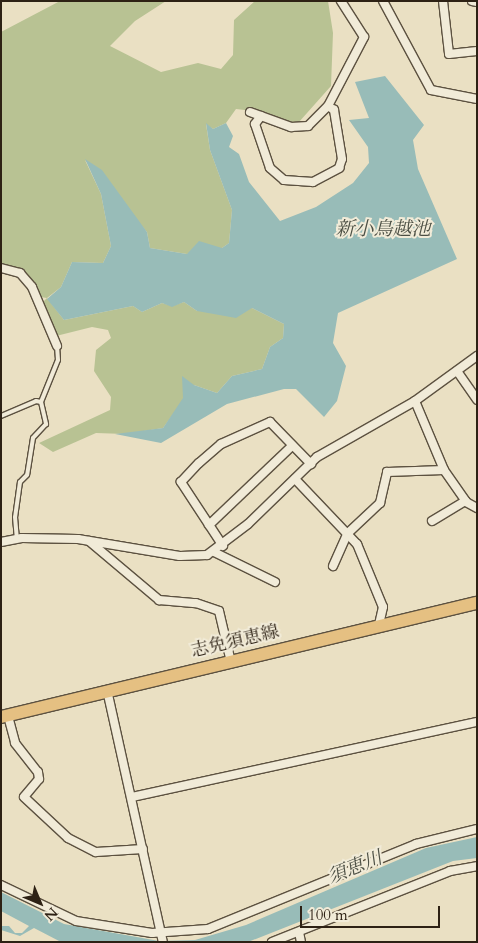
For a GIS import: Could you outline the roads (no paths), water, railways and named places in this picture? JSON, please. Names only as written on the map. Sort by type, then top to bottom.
[{"type":"main road","name":"志免須恵線","points":[[5,716],[107,690],[477,603]]},
{"type":"street","points":[[250,112],[291,127],[308,126],[328,106],[364,37],[341,1]]},
{"type":"street","points":[[383,1],[431,90],[477,98]]},
{"type":"street","points":[[443,1],[449,54],[477,51]]},
{"type":"street","points":[[472,1],[477,2]]},
{"type":"street","points":[[261,116],[254,124],[270,168],[284,180],[313,182],[338,168],[342,159],[334,110],[328,106]]},
{"type":"street","points":[[1,268],[20,273],[32,287],[57,346]]},
{"type":"street","points":[[1,542],[16,539],[89,541],[196,557],[214,552],[295,480],[310,464],[415,401],[477,356]]},
{"type":"street","points":[[457,371],[477,400]]},
{"type":"street","points":[[415,401],[444,470],[464,501],[477,508]]},
{"type":"street","points":[[223,546],[181,482],[200,463],[221,444],[263,422],[270,422],[310,464]]},
{"type":"street","points":[[209,525],[292,446]]},
{"type":"street","points":[[333,566],[348,533],[380,503],[387,472],[444,470]]},
{"type":"street","points":[[295,480],[357,544],[383,607],[379,625]]},
{"type":"street","points":[[432,521],[464,501]]},
{"type":"street","points":[[89,541],[159,600],[214,607],[219,611],[231,662]]},
{"type":"street","points":[[214,552],[275,582]]},
{"type":"street","points":[[107,690],[163,942]]},
{"type":"street","points":[[5,716],[15,743],[38,772],[39,779],[24,797],[68,838],[96,852],[143,849]]},
{"type":"street","points":[[132,797],[477,722]]},
{"type":"street","points":[[1,884],[76,921],[162,932],[221,925],[416,844],[477,829]]},
{"type":"street","points":[[272,942],[450,871],[477,866]]},
{"type":"street","points":[[299,932],[301,942]]},
{"type":"lane","points":[[16,539],[15,517],[20,482],[27,475],[33,438],[46,424],[41,402],[58,360],[57,346]]},
{"type":"lane","points":[[1,416],[41,402]]},
{"type":"water","name":"新小鳥越池","points":[[385,76],[424,125],[413,140],[418,169],[457,259],[338,313],[333,343],[346,366],[337,401],[324,417],[296,389],[284,389],[227,404],[161,443],[115,434],[163,428],[183,398],[182,376],[194,385],[217,393],[232,376],[262,369],[270,347],[283,338],[284,324],[252,308],[236,318],[197,311],[184,302],[172,307],[162,303],[142,312],[133,306],[64,320],[47,299],[61,287],[72,262],[103,263],[111,246],[101,194],[85,159],[102,170],[147,232],[150,248],[187,254],[199,241],[222,248],[229,243],[232,210],[210,150],[206,123],[213,129],[226,123],[233,136],[229,147],[239,154],[249,182],[280,221],[316,207],[353,183],[369,163],[368,147],[349,120],[369,118],[355,82]]},
{"type":"water","points":[[477,837],[477,858],[453,861],[248,942],[61,942],[34,928],[20,936],[1,930],[1,926],[9,926],[15,933],[22,933],[29,926],[1,911],[1,892],[64,924],[159,941],[195,940],[246,925],[426,848]]},
{"type":"water label","name":"須恵川","points":[[355,868]]}]
